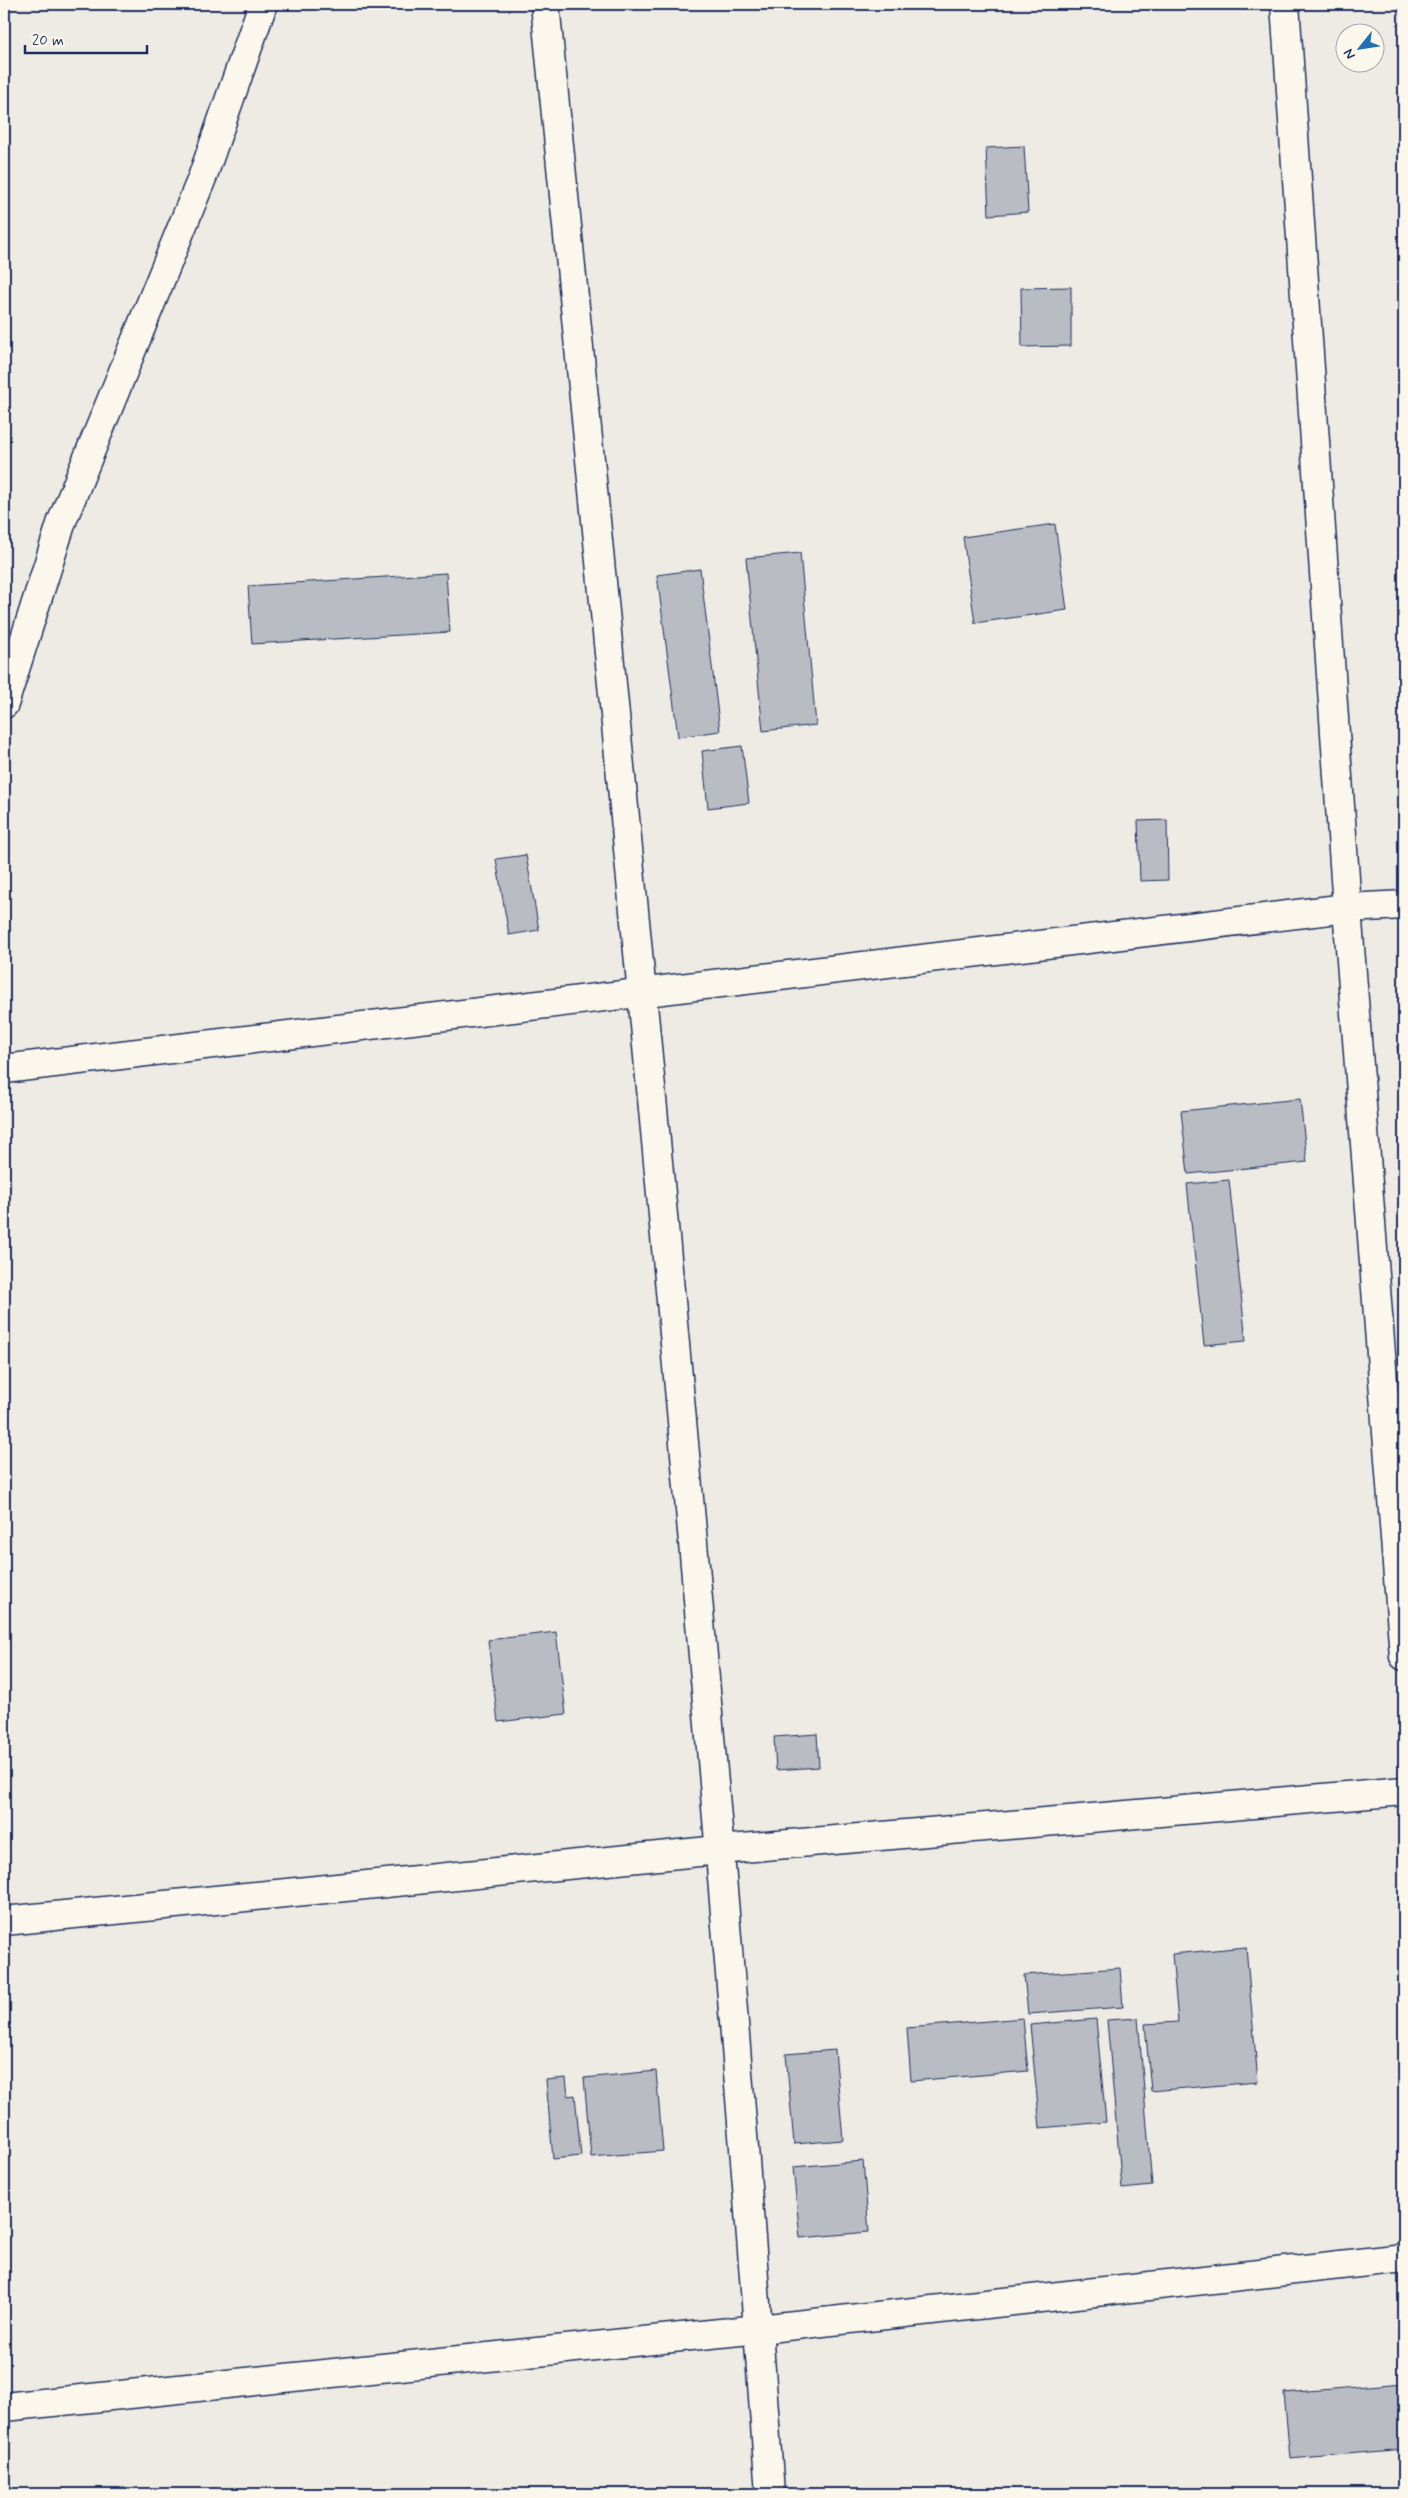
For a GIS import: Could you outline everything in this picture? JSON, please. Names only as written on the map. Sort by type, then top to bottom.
[{"type":"street","points":[[4,704],[62,521],[202,178],[263,4]]},
{"type":"street","points":[[545,4],[643,991],[719,1850],[759,2329],[770,2494]]},
{"type":"street","points":[[1285,4],[1347,908],[1404,1656]]},
{"type":"street","points":[[4,1069],[1347,908],[1404,904]]},
{"type":"street","points":[[4,1921],[719,1850],[1404,1791]]},
{"type":"street","points":[[4,2406],[759,2329],[1404,2258]]},
{"type":"building","points":[[1024,146],[1028,212],[989,215],[986,148]]},
{"type":"building","points":[[1071,287],[1071,346],[1022,347],[1021,288]]},
{"type":"building","points":[[1055,524],[1067,610],[975,623],[963,537]]},
{"type":"building","points":[[800,553],[816,725],[763,731],[746,558]]},
{"type":"building","points":[[700,569],[720,731],[678,737],[657,575]]},
{"type":"building","points":[[446,573],[450,632],[252,644],[248,586]]},
{"type":"building","points":[[742,746],[749,803],[708,808],[702,751]]},
{"type":"building","points":[[1167,820],[1168,880],[1140,881],[1138,821]]},
{"type":"building","points":[[526,855],[539,930],[509,935],[496,859]]},
{"type":"building","points":[[1404,1045],[1404,1096],[1397,1046]]},
{"type":"building","points":[[1300,1099],[1307,1162],[1188,1174],[1181,1111]]},
{"type":"building","points":[[1229,1180],[1246,1341],[1204,1345],[1187,1184]]},
{"type":"building","points":[[556,1632],[566,1714],[498,1722],[488,1640]]},
{"type":"building","points":[[817,1734],[819,1767],[776,1770],[774,1737]]},
{"type":"building","points":[[1246,1947],[1258,2082],[1151,2091],[1145,2024],[1178,2022],[1172,1954]]},
{"type":"building","points":[[1120,1968],[1123,2007],[1028,2014],[1024,1975]]},
{"type":"building","points":[[1023,2018],[1028,2071],[911,2081],[907,2028]]},
{"type":"building","points":[[1138,2018],[1152,2186],[1122,2189],[1107,2020]]},
{"type":"building","points":[[1096,2019],[1106,2122],[1040,2128],[1030,2025]]},
{"type":"building","points":[[835,2050],[843,2140],[794,2144],[786,2054]]},
{"type":"building","points":[[656,2071],[663,2151],[591,2157],[584,2078]]},
{"type":"building","points":[[566,2078],[568,2096],[575,2095],[581,2156],[553,2159],[546,2080]]},
{"type":"building","points":[[863,2161],[869,2232],[800,2238],[793,2167]]},
{"type":"building","points":[[1404,2383],[1404,2449],[1290,2459],[1284,2393]]}]
